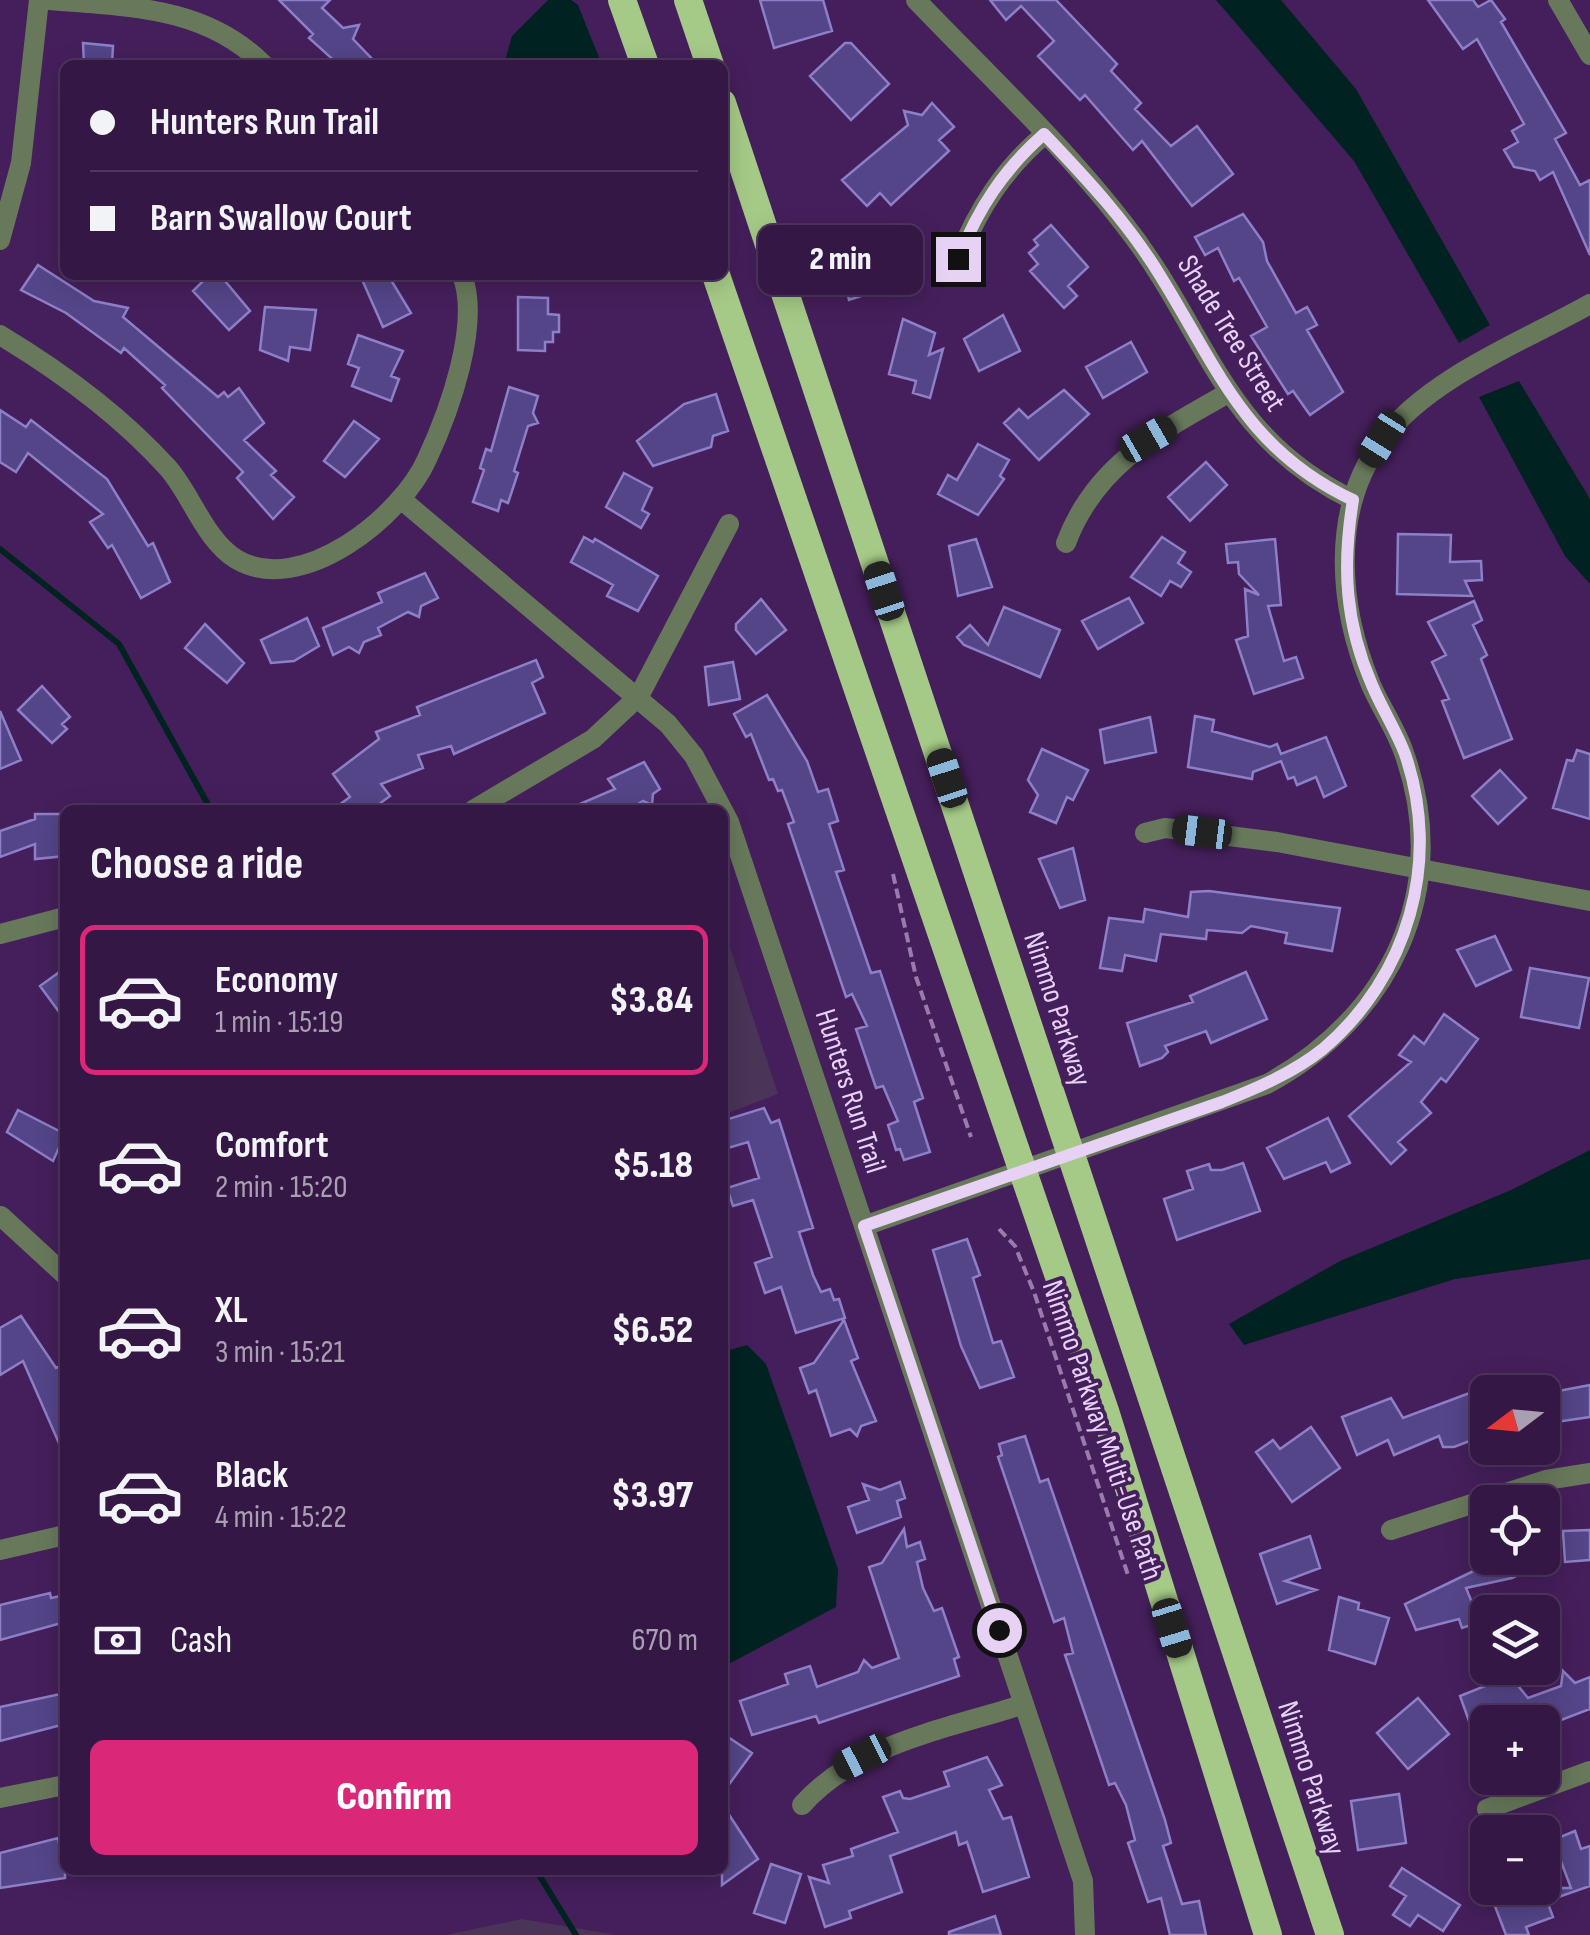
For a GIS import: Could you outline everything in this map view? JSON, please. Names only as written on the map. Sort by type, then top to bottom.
[{"type":"highway","points":[[622,0],[643,60]]},
{"type":"highway","points":[[688,0],[708,60]]},
{"type":"highway","name":"Nimmo Parkway","points":[[728,121],[1330,1935]]},
{"type":"highway","points":[[718,280],[1105,1411],[1268,1935]]},
{"type":"street","points":[[0,240],[21,163],[39,0]]},
{"type":"street","points":[[50,0],[169,11],[225,34],[258,60]]},
{"type":"street","name":"Shade Tree Street","points":[[916,0],[1126,225],[1228,393],[1256,431],[1286,461],[1353,500]]},
{"type":"street","points":[[1558,0],[1590,55]]},
{"type":"street","points":[[958,259],[974,219],[997,182],[1044,134]]},
{"type":"street","points":[[0,335],[86,394],[138,438],[168,468],[223,549],[237,560],[276,568],[323,558],[382,520],[402,500],[432,450],[467,337],[469,313],[463,280]]},
{"type":"street","points":[[864,1226],[1267,1084],[1320,1051],[1355,1020],[1393,964],[1407,929],[1418,867],[1419,827],[1405,755],[1373,688],[1347,605],[1346,539],[1353,500],[1366,466],[1408,411],[1432,392],[1590,304]]},
{"type":"street","points":[[1066,543],[1089,494],[1119,462],[1148,439],[1228,393]]},
{"type":"street","name":"Hunters Run Trail","points":[[402,500],[640,696],[694,756],[720,805]]},
{"type":"street","points":[[481,805],[593,739],[640,696],[729,524]]},
{"type":"street","name":"Hunters Run Trail","points":[[728,820],[1083,1881],[1084,1935]]},
{"type":"street","points":[[1145,833],[1165,828],[1184,830],[1418,867],[1590,901]]},
{"type":"street","points":[[0,934],[60,918]]},
{"type":"street","points":[[1,1216],[60,1271]]},
{"type":"street","points":[[1391,1530],[1546,1480],[1590,1472]]},
{"type":"street","points":[[0,1550],[60,1537]]},
{"type":"street","points":[[802,1805],[822,1782],[862,1757],[1024,1704]]},
{"type":"street","points":[[1487,1809],[1590,1771]]},
{"type":"street","points":[[0,1798],[60,1786]]},
{"type":"path","name":"Nimmo Parkway Multi-Use Path","points":[[999,1229],[1014,1246],[1034,1292],[1129,1576]]},
{"type":"shaded area","points":[[548,0],[571,0],[578,5],[600,60],[505,60],[512,36]]},
{"type":"shaded area","points":[[1216,0],[1281,0],[1356,89],[1490,325],[1459,343],[1354,161]]},
{"type":"shaded area","points":[[1519,381],[1590,499],[1590,584],[1565,556],[1479,397]]},
{"type":"shaded area","points":[[728,941],[778,1094],[728,1113]]},
{"type":"shaded area","points":[[1590,1150],[1590,1259],[1455,1279],[1244,1345],[1229,1324],[1340,1261],[1511,1190]]},
{"type":"shaded area","points":[[747,1345],[766,1364],[838,1569],[836,1607],[728,1664],[728,1351]]},
{"type":"shaded area","points":[[522,1919],[616,1935],[446,1935]]},
{"type":"building","points":[[279,0],[330,0],[322,8],[343,28],[359,25],[353,39],[373,60],[333,60],[309,38],[313,34]]},
{"type":"building","points":[[760,0],[823,0],[832,31],[774,48]]},
{"type":"building","points":[[990,0],[1056,0],[1117,64],[1111,71],[1141,103],[1135,109],[1171,146],[1197,126],[1233,174],[1192,206],[1142,141],[1133,150],[1085,95],[1080,100],[1038,56],[1054,41],[1021,6],[1006,20]]},
{"type":"building","points":[[1428,0],[1473,0],[1478,7],[1491,0],[1505,19],[1501,22],[1566,133],[1555,139],[1580,185],[1590,180],[1590,255],[1553,172],[1540,180],[1535,171],[1514,167],[1504,150],[1518,142],[1512,131],[1524,124],[1477,39],[1463,49]]},
{"type":"building","points":[[83,43],[113,46],[112,60],[84,60]]},
{"type":"building","points":[[845,43],[851,43],[889,84],[851,120],[810,76]]},
{"type":"building","points":[[932,103],[954,127],[939,140],[949,151],[891,205],[880,193],[867,206],[842,180],[908,125],[904,111],[922,115]]},
{"type":"building","points":[[1243,214],[1263,242],[1267,261],[1296,313],[1307,307],[1317,325],[1307,330],[1343,392],[1310,415],[1293,391],[1288,394],[1251,336],[1267,327],[1239,278],[1234,281],[1218,248],[1205,255],[1195,237]]},
{"type":"building","points":[[1051,225],[1088,267],[1068,286],[1077,296],[1064,308],[1030,271],[1038,264],[1029,253],[1038,245],[1034,240]]},
{"type":"building","points":[[880,244],[887,266],[873,270],[880,290],[849,300],[846,286],[835,281],[836,261]]},
{"type":"building","points":[[38,265],[94,301],[128,308],[123,317],[218,397],[224,392],[228,397],[239,388],[264,423],[244,440],[276,471],[271,475],[294,497],[273,519],[237,478],[243,472],[162,388],[165,385],[124,348],[121,353],[66,313],[21,290]]},
{"type":"building","points":[[204,280],[224,280],[250,311],[229,330],[193,291]]},
{"type":"building","points":[[362,280],[391,280],[411,313],[383,327]]},
{"type":"building","points":[[518,297],[548,298],[548,314],[559,315],[559,332],[553,332],[553,342],[545,342],[545,351],[518,350]]},
{"type":"building","points":[[265,307],[316,310],[310,350],[290,347],[288,361],[260,350]]},
{"type":"building","points":[[1003,315],[1020,351],[979,371],[964,339]]},
{"type":"building","points":[[903,319],[935,333],[929,355],[943,349],[930,398],[913,393],[916,381],[889,374]]},
{"type":"building","points":[[358,335],[403,351],[391,376],[399,379],[391,401],[352,386],[359,368],[348,364]]},
{"type":"building","points":[[1131,342],[1147,372],[1103,398],[1086,367]]},
{"type":"building","points":[[509,387],[538,396],[533,413],[538,423],[528,426],[508,503],[501,500],[498,511],[473,502],[484,470],[480,468],[486,449],[491,451]]},
{"type":"building","points":[[1064,390],[1089,414],[1039,460],[1004,423],[1019,409],[1028,418]]},
{"type":"building","points":[[716,394],[728,431],[713,436],[711,447],[653,466],[637,441],[684,404]]},
{"type":"building","points":[[0,410],[26,427],[31,420],[107,479],[148,546],[153,543],[170,582],[141,598],[112,545],[108,548],[90,522],[103,514],[28,453],[16,472],[0,462]]},
{"type":"building","points":[[354,421],[379,439],[345,477],[324,461]]},
{"type":"building","points":[[978,444],[1009,460],[1000,476],[1004,479],[978,515],[938,494],[948,475],[957,480]]},
{"type":"building","points":[[1206,462],[1227,485],[1190,521],[1168,497]]},
{"type":"building","points":[[624,473],[652,488],[642,510],[649,514],[641,528],[606,507]]},
{"type":"building","points":[[1398,534],[1451,535],[1450,562],[1481,561],[1482,580],[1465,581],[1472,596],[1397,594]]},
{"type":"building","points":[[584,537],[593,542],[595,539],[658,576],[638,611],[607,596],[613,585],[571,562]]},
{"type":"building","points":[[1162,537],[1185,552],[1178,563],[1191,572],[1181,587],[1170,581],[1161,596],[1131,577]]},
{"type":"building","points":[[976,539],[992,587],[958,596],[949,546]]},
{"type":"building","points":[[1275,539],[1281,605],[1268,606],[1284,661],[1296,657],[1303,678],[1254,694],[1236,640],[1248,636],[1245,589],[1259,595],[1239,574],[1238,562],[1228,563],[1226,544]]},
{"type":"building","points":[[425,573],[438,598],[421,606],[419,617],[408,612],[378,628],[381,635],[364,642],[359,653],[349,647],[333,655],[323,628],[382,602],[378,593]]},
{"type":"building","points":[[1129,598],[1143,623],[1098,649],[1082,621]]},
{"type":"building","points":[[761,599],[786,630],[756,654],[736,630],[736,624]]},
{"type":"building","points":[[1474,601],[1482,620],[1473,625],[1487,655],[1481,659],[1512,739],[1464,758],[1442,701],[1449,699],[1432,662],[1446,655],[1428,622]]},
{"type":"building","points":[[1004,607],[1060,630],[1040,677],[964,645],[957,637],[970,625],[988,645]]},
{"type":"building","points":[[307,618],[319,646],[294,661],[271,663],[261,640]]},
{"type":"building","points":[[205,624],[244,663],[227,683],[185,648]]},
{"type":"building","points":[[536,660],[543,677],[532,683],[545,713],[454,754],[451,746],[418,755],[423,768],[381,784],[390,796],[378,805],[339,805],[350,797],[333,774],[379,739],[376,732],[420,715],[417,707]]},
{"type":"building","points":[[733,662],[740,699],[709,705],[705,667]]},
{"type":"building","points":[[42,686],[70,717],[62,724],[67,729],[52,743],[18,710]]},
{"type":"building","points":[[767,695],[807,761],[818,792],[828,789],[838,821],[829,824],[844,870],[836,872],[871,973],[880,971],[923,1098],[914,1102],[930,1152],[904,1160],[900,1149],[896,1150],[888,1125],[898,1121],[883,1086],[876,1088],[856,1029],[867,1026],[852,994],[846,997],[788,824],[794,822],[782,790],[778,791],[773,779],[769,780],[751,734],[746,737],[734,714]]},
{"type":"building","points":[[0,711],[21,760],[0,769]]},
{"type":"building","points":[[1195,716],[1214,720],[1212,731],[1270,747],[1277,744],[1281,754],[1326,737],[1346,786],[1324,797],[1316,777],[1297,785],[1294,777],[1288,779],[1281,761],[1253,772],[1252,779],[1188,767]]},
{"type":"building","points":[[1150,717],[1156,752],[1105,763],[1100,730]]},
{"type":"building","points":[[1042,749],[1088,770],[1073,800],[1067,797],[1056,823],[1030,812],[1038,795],[1028,780]]},
{"type":"building","points":[[1577,750],[1590,754],[1590,819],[1553,808],[1567,760],[1573,761]]},
{"type":"building","points":[[644,762],[660,789],[653,794],[652,805],[643,801],[636,805],[578,805],[615,789],[608,779]]},
{"type":"building","points":[[1500,770],[1526,798],[1498,824],[1472,796]]},
{"type":"building","points":[[35,814],[60,814],[60,856],[35,859],[35,844],[0,857],[0,831],[35,819]]},
{"type":"building","points":[[1073,848],[1085,900],[1060,908],[1039,859]]},
{"type":"building","points":[[1191,892],[1340,908],[1332,951],[1285,943],[1287,933],[1251,926],[1242,933],[1207,930],[1206,939],[1161,934],[1156,961],[1125,955],[1122,971],[1100,968],[1109,918],[1143,922],[1145,909],[1188,917]]},
{"type":"building","points":[[1495,936],[1511,970],[1476,986],[1457,950]]},
{"type":"building","points":[[1530,968],[1589,978],[1579,1028],[1521,1017]]},
{"type":"building","points":[[60,972],[60,1013],[40,986]]},
{"type":"building","points":[[1246,972],[1267,1019],[1211,1043],[1206,1031],[1165,1046],[1168,1052],[1162,1058],[1140,1066],[1127,1023],[1193,1002],[1190,996]]},
{"type":"building","points":[[1444,1014],[1478,1039],[1446,1082],[1441,1078],[1421,1102],[1431,1113],[1398,1142],[1406,1150],[1391,1164],[1349,1116],[1411,1062],[1399,1055],[1414,1036],[1424,1044]]},
{"type":"building","points":[[764,1108],[771,1123],[779,1120],[813,1228],[799,1232],[813,1275],[821,1292],[830,1289],[834,1300],[839,1299],[845,1318],[796,1333],[781,1287],[765,1293],[755,1263],[772,1257],[753,1200],[733,1206],[728,1191],[728,1188],[759,1178],[748,1142],[728,1148],[728,1119]]},
{"type":"building","points":[[18,1110],[60,1131],[60,1145],[53,1161],[7,1132]]},
{"type":"building","points":[[1328,1118],[1350,1163],[1331,1172],[1326,1162],[1284,1179],[1267,1148]]},
{"type":"building","points":[[1243,1163],[1260,1211],[1177,1240],[1164,1199],[1193,1189],[1187,1171],[1209,1164],[1211,1170],[1222,1170]]},
{"type":"building","points":[[967,1239],[980,1275],[973,1278],[993,1343],[1001,1341],[1014,1377],[980,1388],[961,1346],[933,1250]]},
{"type":"building","points":[[21,1316],[56,1368],[60,1366],[60,1446],[23,1361],[0,1375],[0,1328]]},
{"type":"building","points":[[844,1320],[858,1358],[851,1361],[876,1421],[861,1426],[857,1436],[850,1429],[831,1436],[816,1390],[809,1393],[800,1368],[814,1363]]},
{"type":"building","points":[[1590,1385],[1590,1417],[1560,1421],[1560,1391]]},
{"type":"building","points":[[1470,1393],[1470,1441],[1454,1447],[1443,1447],[1439,1436],[1394,1455],[1388,1440],[1357,1455],[1342,1417],[1391,1398],[1403,1418]]},
{"type":"building","points":[[1311,1427],[1340,1468],[1292,1502],[1256,1452],[1273,1440],[1280,1449]]},
{"type":"building","points":[[1025,1436],[1040,1482],[1048,1479],[1165,1820],[1171,1843],[1163,1846],[1182,1904],[1199,1901],[1206,1935],[1170,1935],[1161,1898],[1148,1902],[1128,1843],[1135,1840],[1126,1805],[1115,1783],[1109,1785],[1065,1655],[1073,1653],[1064,1618],[1054,1622],[998,1457],[1002,1455],[999,1444]]},
{"type":"building","points":[[900,1482],[905,1498],[897,1501],[901,1517],[857,1533],[848,1507],[869,1500],[863,1484],[880,1490]]},
{"type":"building","points":[[904,1529],[907,1547],[920,1542],[925,1559],[917,1562],[923,1588],[934,1611],[942,1608],[959,1657],[954,1659],[959,1676],[819,1723],[816,1716],[752,1735],[740,1701],[788,1684],[785,1674],[810,1666],[817,1687],[858,1672],[864,1660],[872,1668],[899,1658],[869,1567],[882,1563]]},
{"type":"building","points":[[1590,1530],[1590,1560],[1565,1562],[1563,1531]]},
{"type":"building","points":[[1310,1536],[1320,1568],[1285,1581],[1316,1590],[1277,1604],[1260,1554]]},
{"type":"building","points":[[1470,1573],[1518,1575],[1466,1588],[1470,1625],[1462,1628],[1459,1619],[1416,1630],[1405,1604]]},
{"type":"building","points":[[50,1593],[51,1598],[60,1596],[60,1623],[0,1640],[0,1605]]},
{"type":"building","points":[[1339,1597],[1359,1603],[1358,1609],[1389,1618],[1375,1664],[1329,1650]]},
{"type":"building","points":[[1563,1671],[1575,1683],[1590,1677],[1590,1709],[1560,1720],[1560,1705],[1470,1705],[1470,1724],[1460,1696],[1488,1685],[1517,1685],[1528,1698],[1561,1686]]},
{"type":"building","points":[[60,1694],[60,1725],[0,1741],[0,1707]]},
{"type":"building","points":[[1418,1698],[1449,1734],[1408,1769],[1377,1733]]},
{"type":"building","points":[[728,1737],[752,1753],[728,1786]]},
{"type":"building","points":[[987,1757],[1002,1785],[989,1790],[1003,1819],[1011,1817],[1029,1877],[983,1892],[967,1842],[959,1845],[956,1832],[890,1856],[902,1892],[849,1911],[851,1918],[825,1927],[809,1877],[829,1883],[823,1865],[853,1856],[851,1849],[898,1832],[883,1797],[900,1791],[903,1798],[910,1799],[949,1786],[944,1772]]},
{"type":"building","points":[[1399,1794],[1406,1843],[1358,1850],[1351,1801]]},
{"type":"building","points":[[728,1813],[758,1859],[722,1885],[722,1875],[728,1875]]},
{"type":"building","points":[[1575,1831],[1581,1849],[1590,1846],[1590,1886],[1560,1896],[1560,1888],[1571,1888],[1560,1859],[1560,1837]]},
{"type":"building","points":[[58,1838],[60,1875],[65,1878],[0,1888],[0,1853]]},
{"type":"building","points":[[771,1864],[801,1874],[785,1923],[754,1913]]},
{"type":"building","points":[[1402,1868],[1460,1905],[1443,1931],[1418,1915],[1410,1926],[1393,1915],[1406,1896],[1390,1886]]},
{"type":"building","points":[[1495,1905],[1548,1905],[1553,1917],[1526,1927],[1529,1935],[1506,1935]]},
{"type":"building","points":[[995,1916],[1001,1935],[949,1935],[949,1932]]},
{"type":"waterway","points":[[0,549],[119,644],[208,805]]},
{"type":"waterway","points":[[539,1875],[576,1935]]},
{"type":"route","points":[[958,259],[974,219],[997,182],[1044,134],[1126,225],[1162,278],[1228,393],[1256,431],[1286,461],[1322,486],[1353,500],[1346,539],[1347,605],[1365,668],[1405,755],[1419,827],[1416,893],[1393,964],[1379,990],[1355,1020],[1320,1051],[1267,1084],[1222,1102],[864,1226],[999,1630]]}]
